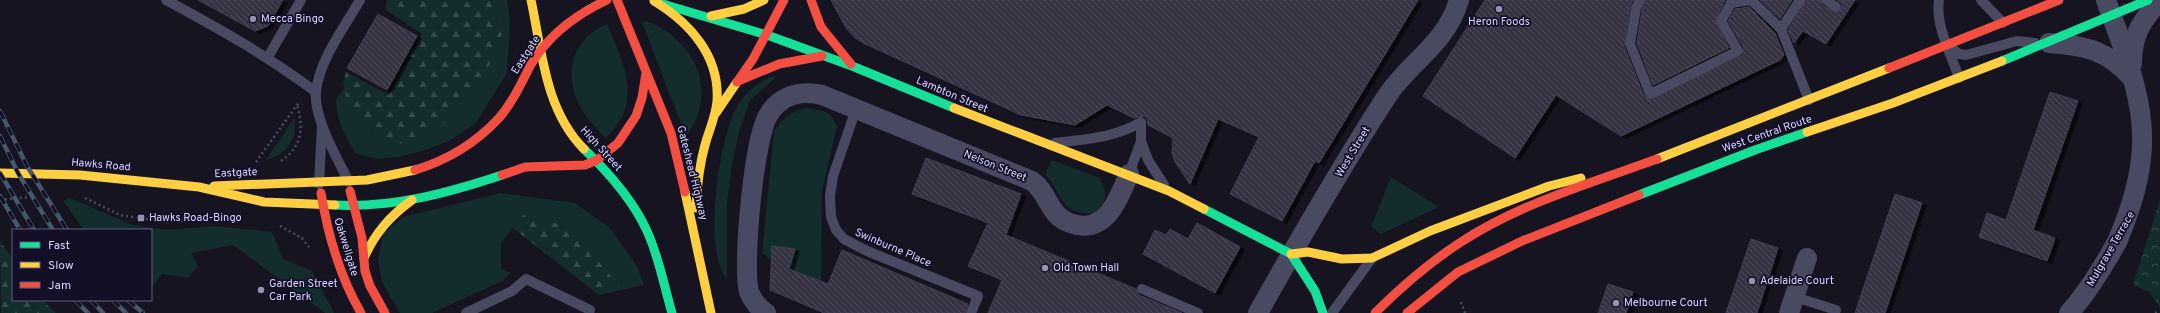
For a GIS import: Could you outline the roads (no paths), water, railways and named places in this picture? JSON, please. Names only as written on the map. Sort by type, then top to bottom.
[{"type":"main road","points":[[531,0],[542,49]]},
{"type":"main road","name":"Eastgate","points":[[199,187],[251,183],[320,184],[348,182],[416,170],[445,160],[474,144],[500,117],[542,49],[556,33],[569,22],[607,0]]},
{"type":"main road","name":"Gateshead Highway","points":[[617,0],[671,133],[694,229],[698,262],[711,313]]},
{"type":"main road","points":[[706,16],[733,12],[753,6],[764,0]]},
{"type":"main road","points":[[714,116],[753,59],[767,35],[784,0]]},
{"type":"main road","points":[[811,0],[816,21],[852,66]]},
{"type":"main road","name":"West Central Route","points":[[1376,313],[1400,288],[1432,261],[1506,217],[1557,196],[1659,159],[2059,0]]},
{"type":"main road","name":"West Central Route","points":[[1407,313],[1425,296],[1458,272],[1522,241],[1748,153],[1893,103],[2047,44],[2109,8],[2148,0]]},
{"type":"main road","points":[[652,1],[669,9],[691,28],[708,56],[717,92],[714,116],[700,166],[694,229]]},
{"type":"main road","name":"Lambton Street","points":[[652,1],[767,35],[825,56],[994,125],[1129,174]]},
{"type":"main road","name":"High Street","points":[[542,49],[556,107],[565,126],[577,142],[597,160],[633,207],[647,232],[672,313]]},
{"type":"main road","points":[[736,82],[762,70],[791,61],[825,56]]},
{"type":"main road","points":[[597,160],[618,143],[636,116],[642,98],[646,73]]},
{"type":"main road","points":[[1291,254],[1308,252],[1319,253],[1342,259],[1372,258],[1430,230],[1549,186],[1659,159]]},
{"type":"main road","name":"Eastgate","points":[[199,187],[258,201],[323,206],[353,206],[412,200],[460,189],[525,167],[585,165],[597,160]]},
{"type":"main road","name":"Hawks Road","points":[[0,173],[80,175],[199,187]]},
{"type":"main road","points":[[1129,174],[1170,191],[1291,254],[1315,291],[1323,313]]},
{"type":"main road","name":"Oakwellgate","points":[[348,182],[364,258],[365,271],[370,286],[385,313]]},
{"type":"main road","name":"Oakwellgate","points":[[320,184],[326,226],[335,260],[346,288],[361,313]]},
{"type":"main road","points":[[364,258],[377,231],[384,221],[412,200]]},
{"type":"street","name":"West Street","points":[[1258,313],[1291,254],[1388,95],[1439,40],[1446,29],[1459,0]]},
{"type":"street","name":"Mulgrave Terrace","points":[[2135,77],[2135,35],[2143,20],[2160,0]]},
{"type":"street","name":"Mulgrave Terrace","points":[[2074,312],[2105,263],[2133,211],[2141,194],[2146,172],[2150,136],[2145,107],[2109,8]]},
{"type":"street","name":"Mulgrave Terrace","points":[[2047,44],[2085,47],[2104,54],[2135,77]]},
{"type":"street","name":"Nelson Street","points":[[766,313],[752,298],[747,282],[748,224],[759,143],[767,115],[774,107],[788,97],[799,93],[822,95],[1032,182],[1041,189],[1060,218],[1075,225],[1092,225],[1107,216],[1114,208],[1129,174]]},
{"type":"street","points":[[1792,305],[1807,258]]},
{"type":"lane","points":[[166,0],[230,34],[268,57],[316,92]]},
{"type":"lane","points":[[268,57],[301,0]]},
{"type":"lane","points":[[320,184],[322,125],[316,92],[323,65],[360,0]]},
{"type":"lane","points":[[1640,0],[1636,8],[1630,44],[1650,94],[1738,51],[1720,21],[1731,3],[1751,0],[1781,29],[1809,100]]},
{"type":"lane","points":[[1781,29],[1800,0]]},
{"type":"lane","points":[[1826,0],[1836,7]]},
{"type":"lane","points":[[1939,0],[1939,17],[1959,78]]},
{"type":"lane","points":[[1981,0],[2003,23]]},
{"type":"lane","points":[[1948,45],[1959,54],[1966,56],[2016,41],[2047,44]]},
{"type":"lane","name":"Swinburne Place","points":[[856,109],[832,182],[831,217],[836,230],[844,240],[867,251],[978,296],[971,313]]},
{"type":"lane","points":[[1047,144],[1109,135],[1126,131],[1141,122],[1141,141],[1129,174]]},
{"type":"lane","points":[[322,125],[348,182]]},
{"type":"lane","points":[[1141,141],[1148,160],[1170,191]]},
{"type":"lane","points":[[1332,313],[1372,258]]},
{"type":"lane","points":[[466,313],[512,291],[526,279],[590,310]]},
{"type":"lane","points":[[1142,289],[1198,313]]},
{"type":"lane","points":[[1792,305],[1836,310]]},
{"type":"railway","points":[[0,111],[27,166],[66,229]]},
{"type":"railway","points":[[0,136],[18,173],[52,229]]},
{"type":"railway","points":[[0,173],[33,229]]},
{"type":"railway","points":[[0,196],[19,229]]},
{"type":"railway","points":[[76,301],[88,313]]},
{"type":"railway","points":[[92,301],[103,313]]},
{"type":"railway","points":[[114,301],[126,313]]},
{"type":"railway","points":[[129,301],[143,313]]},
{"type":"place","name":"Heron Foods","points":[[1499,9]]},
{"type":"place","name":"Mecca Bingo","points":[[253,19]]},
{"type":"place","name":"Hawks Road-Bingo","points":[[141,218]]},
{"type":"place","name":"Old Town Hall","points":[[1045,268]]},
{"type":"place","name":"Adelaide Court","points":[[1752,281]]},
{"type":"place","name":"Garden Street Car Park","points":[[261,290]]},
{"type":"place","name":"Melbourne Court","points":[[1616,303]]}]
